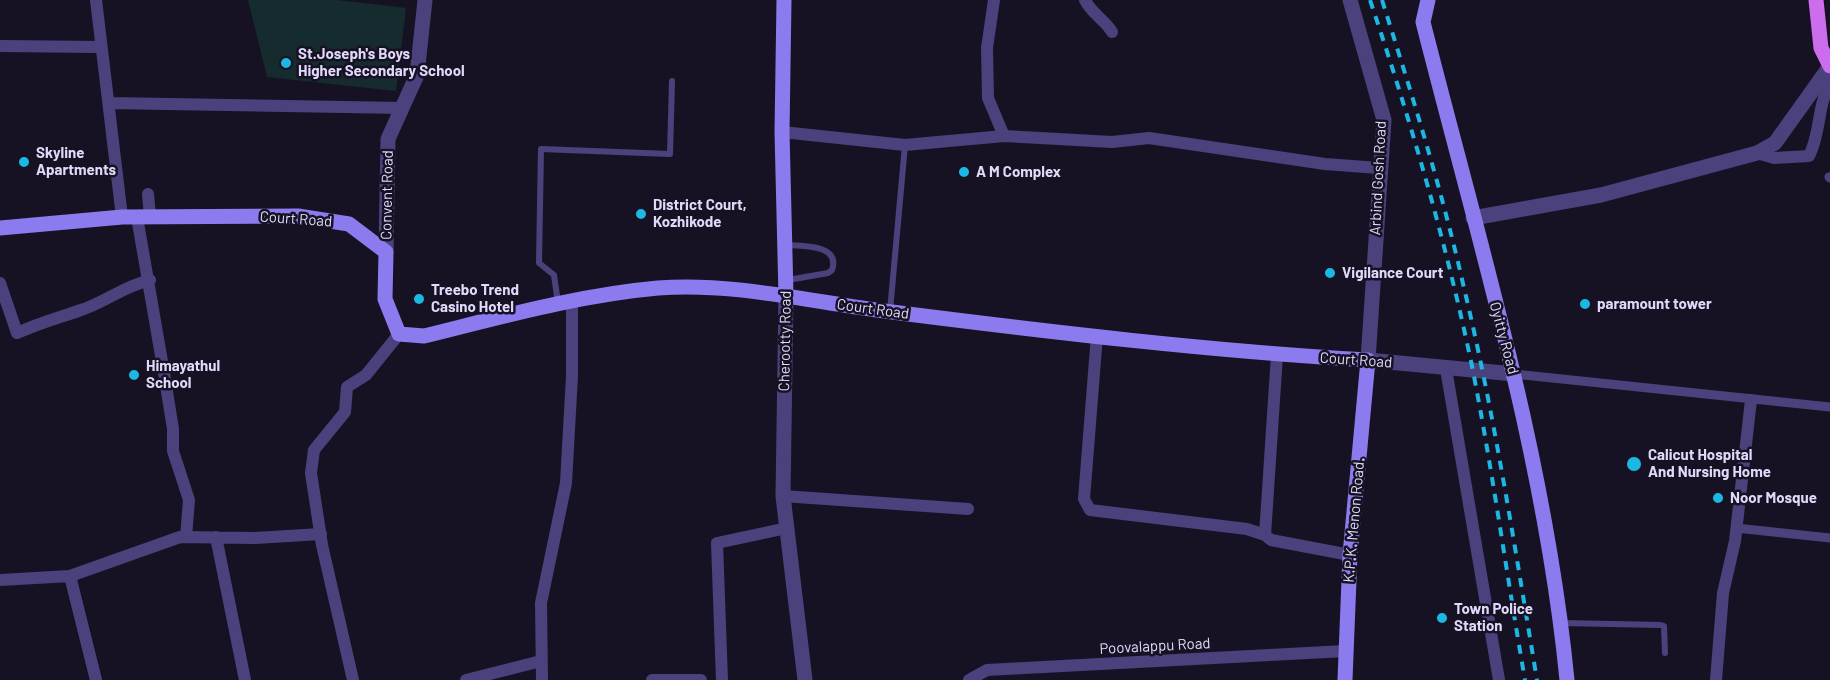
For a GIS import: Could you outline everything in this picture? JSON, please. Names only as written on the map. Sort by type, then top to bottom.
[{"type":"main road","name":"Cherootty Road","points":[[784,0],[782,132],[786,296]]},
{"type":"main road","name":"Oyitty Road","points":[[1428,0],[1423,22],[1514,374],[1562,623],[1567,680]]},
{"type":"main road","points":[[1816,0],[1821,48],[1830,66]]},
{"type":"main road","name":"Court Road","points":[[0,228],[136,217],[298,216],[349,224],[386,252]]},
{"type":"main road","points":[[386,252],[384,299],[399,334]]},
{"type":"main road","name":"Court Road","points":[[399,334],[424,336],[565,302],[660,288],[741,289],[890,312],[1277,355],[1368,360]]},
{"type":"main road","name":"K.P.K. Menon Road.","points":[[1345,680],[1350,555],[1368,360]]},
{"type":"street","points":[[96,0],[100,47],[110,103],[150,280],[173,429],[173,451],[189,500],[186,537]]},
{"type":"street","name":"Convent Road","points":[[386,252],[388,139],[417,75],[425,0]]},
{"type":"street","points":[[994,0],[987,48],[988,98],[1004,136]]},
{"type":"street","points":[[1085,0],[1089,8],[1105,20],[1112,32]]},
{"type":"street","name":"Arbind Gosh Road","points":[[1350,0],[1384,120],[1368,360]]},
{"type":"street","points":[[0,46],[100,47]]},
{"type":"street","points":[[1473,218],[1601,195],[1757,153],[1775,143],[1830,66]]},
{"type":"street","points":[[1757,153],[1774,158],[1809,156],[1817,141],[1824,93],[1830,84]]},
{"type":"street","points":[[110,103],[403,108]]},
{"type":"street","points":[[782,132],[905,144],[1004,136],[1112,142],[1149,138],[1324,164],[1379,168]]},
{"type":"street","points":[[136,217],[148,194]]},
{"type":"street","points":[[0,283],[17,333],[86,308],[125,287],[150,280]]},
{"type":"street","name":"Cherootty Road","points":[[786,296],[783,496],[805,680]]},
{"type":"street","points":[[542,680],[541,603],[567,483],[572,376],[565,302]]},
{"type":"street","points":[[353,680],[321,534],[311,473],[314,450],[345,412],[347,387],[366,375],[399,334]]},
{"type":"street","points":[[1096,335],[1084,499],[1090,510],[1247,529],[1265,535],[1271,540],[1350,555]]},
{"type":"street","points":[[1265,535],[1277,355]]},
{"type":"street","name":"Court Road","points":[[1368,360],[1830,407]]},
{"type":"street","points":[[1446,369],[1498,680]]},
{"type":"street","points":[[1716,680],[1723,593],[1736,528],[1751,400]]},
{"type":"street","points":[[783,496],[968,509]]},
{"type":"street","points":[[722,680],[717,543],[787,528]]},
{"type":"street","points":[[1736,528],[1830,538]]},
{"type":"street","points":[[0,580],[70,576],[186,537],[321,534]]},
{"type":"street","points":[[216,537],[245,680]]},
{"type":"street","points":[[70,576],[96,680]]},
{"type":"street","name":"Poovalappu Road","points":[[969,680],[987,670],[1345,651]]},
{"type":"street","points":[[466,680],[541,661]]},
{"type":"street","points":[[652,680],[701,680]]},
{"type":"lane","points":[[565,302],[554,274],[539,263],[541,150],[670,154],[672,81]]},
{"type":"lane","points":[[890,312],[905,144]]},
{"type":"lane","points":[[785,244],[822,249],[831,254],[833,265],[832,270],[823,274],[786,280]]},
{"type":"lane","points":[[1562,623],[1662,625],[1664,626],[1665,652]]},
{"type":"green space","points":[[248,0],[337,0],[406,8],[396,91],[267,77]]},
{"type":"railway","points":[[1370,0],[1427,184],[1463,324],[1487,448],[1525,680]]},
{"type":"railway","points":[[1382,0],[1436,179],[1475,337],[1504,483],[1537,680]]},
{"type":"place","name":"St.Joseph's Boys Higher Secondary School","points":[[286,63]]},
{"type":"place","name":"Skyline Apartments","points":[[24,162]]},
{"type":"place","name":"A M Complex","points":[[964,172]]},
{"type":"place","name":"District Court, Kozhikode","points":[[641,214]]},
{"type":"place","name":"Vigilance Court","points":[[1330,273]]},
{"type":"place","name":"Treebo Trend Casino Hotel","points":[[419,299]]},
{"type":"place","name":"paramount tower","points":[[1585,304]]},
{"type":"place","name":"Himayathul School","points":[[134,375]]},
{"type":"place","name":"Calicut Hospital And Nursing Home","points":[[1634,464]]},
{"type":"place","name":"Noor Mosque","points":[[1718,498]]},
{"type":"place","name":"Town Police Station","points":[[1442,618]]}]
